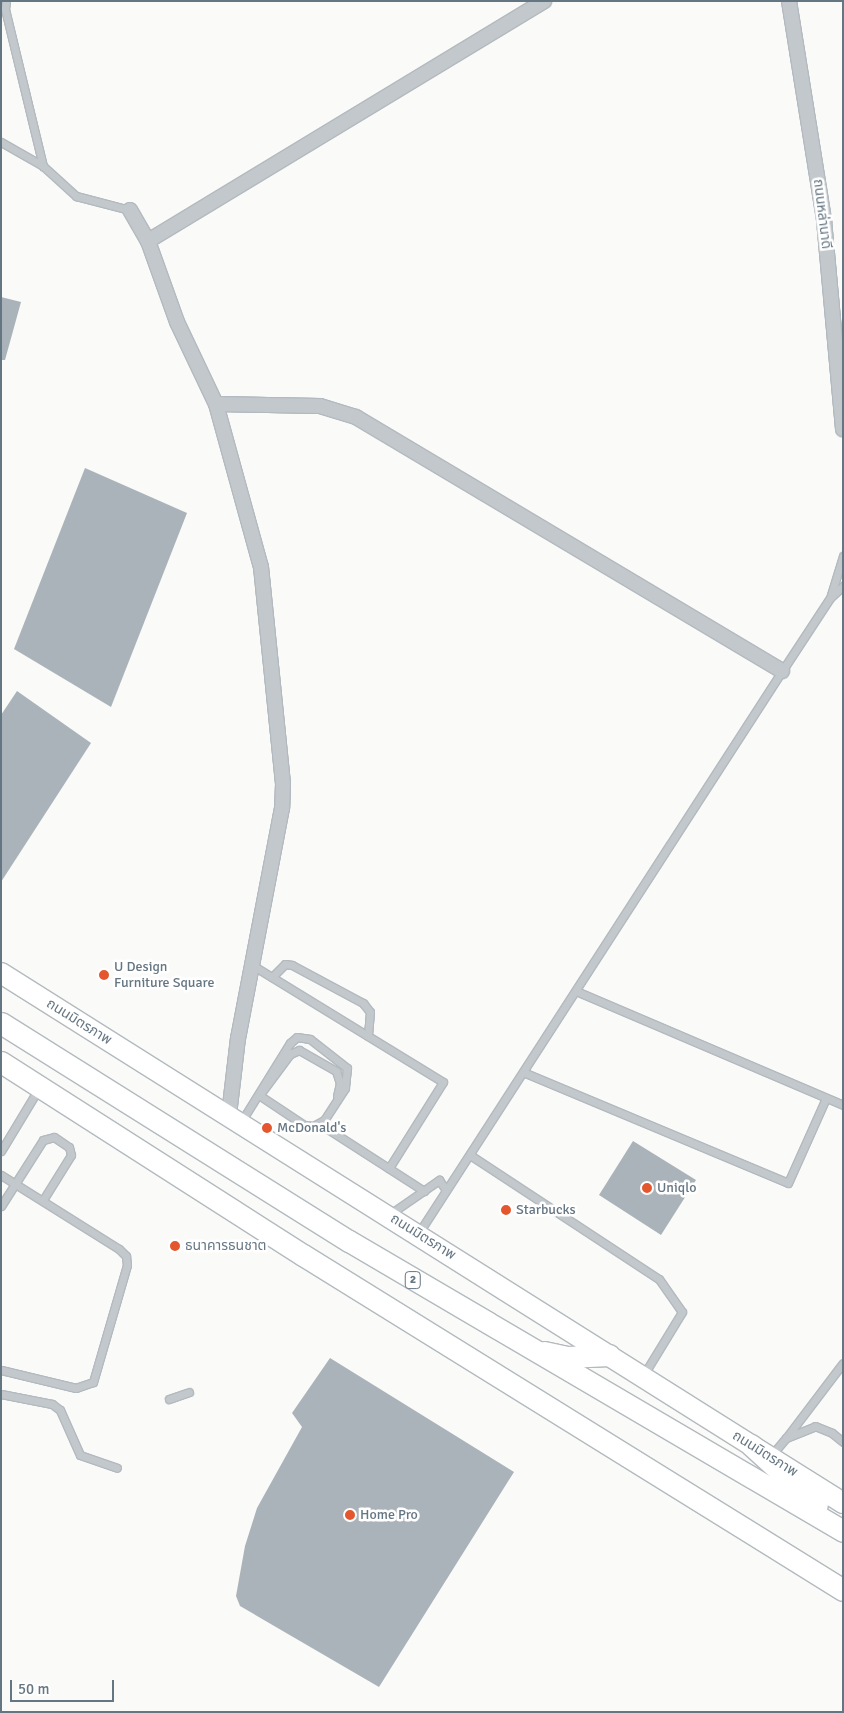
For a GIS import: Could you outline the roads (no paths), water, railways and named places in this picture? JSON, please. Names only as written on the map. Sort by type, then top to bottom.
[{"type":"main road","name":"ถนนมิตรภาพ","points":[[1,973],[842,1502]]},
{"type":"main road","name":"ถนนมิตรภาพ","points":[[1,1023],[201,1150],[524,1346],[843,1530]]},
{"type":"main road","points":[[1,1062],[303,1255],[843,1590]]},
{"type":"main road","points":[[524,1346],[568,1357],[609,1355]]},
{"type":"main road","points":[[751,1445],[843,1530]]},
{"type":"main road","points":[[802,1565],[843,1598]]},
{"type":"street","points":[[148,241],[544,1]]},
{"type":"street","name":"ถนนหล่านาดี","points":[[789,1],[824,220],[843,429]]},
{"type":"street","points":[[130,210],[148,241],[177,322],[216,404],[261,567],[283,784],[282,808],[238,1038],[235,1119]]},
{"type":"street","points":[[216,404],[320,406],[356,417],[782,671]]},
{"type":"lane","points":[[6,1],[5,9],[43,166]]},
{"type":"lane","points":[[1,142],[43,166],[76,196],[130,210]]},
{"type":"lane","points":[[830,598],[843,556]]},
{"type":"lane","points":[[418,1234],[782,671],[830,598],[843,586]]},
{"type":"lane","points":[[272,977],[285,964],[292,965],[363,1003],[370,1012],[368,1036]]},
{"type":"lane","points":[[252,965],[443,1082],[389,1168]]},
{"type":"lane","points":[[576,991],[843,1105]]},
{"type":"lane","points":[[259,1095],[290,1043],[304,1036],[348,1068],[345,1088],[320,1124]]},
{"type":"lane","points":[[235,1119],[269,1086],[290,1054],[303,1050],[336,1071],[340,1083],[336,1101]]},
{"type":"lane","points":[[523,1072],[788,1183],[826,1098]]},
{"type":"lane","points":[[1,1151],[41,1086]]},
{"type":"lane","points":[[259,1095],[304,1125],[320,1124],[424,1191]]},
{"type":"lane","points":[[1,1206],[42,1140],[54,1137],[69,1147],[71,1155],[43,1200]]},
{"type":"lane","points":[[470,1155],[659,1278],[682,1312],[643,1376]]},
{"type":"lane","points":[[1,1175],[124,1253],[128,1265],[93,1382],[76,1388],[1,1370]]},
{"type":"lane","points":[[387,1215],[439,1180],[446,1190]]},
{"type":"lane","points":[[770,1457],[843,1363]]},
{"type":"lane","points":[[169,1399],[189,1392]]},
{"type":"lane","points":[[1,1394],[52,1404],[60,1410],[80,1455],[117,1468]]},
{"type":"lane","points":[[786,1438],[815,1426],[832,1433],[843,1442]]},
{"type":"place","name":"U Design Furniture Square","points":[[104,975]]},
{"type":"place","name":"McDonald's","points":[[267,1128]]},
{"type":"place","name":"Uniqlo","points":[[647,1188]]},
{"type":"place","name":"Starbucks","points":[[506,1210]]},
{"type":"place","name":"ธนาคารธนชาต","points":[[175,1246]]},
{"type":"place","name":"Home Pro","points":[[350,1515]]}]
